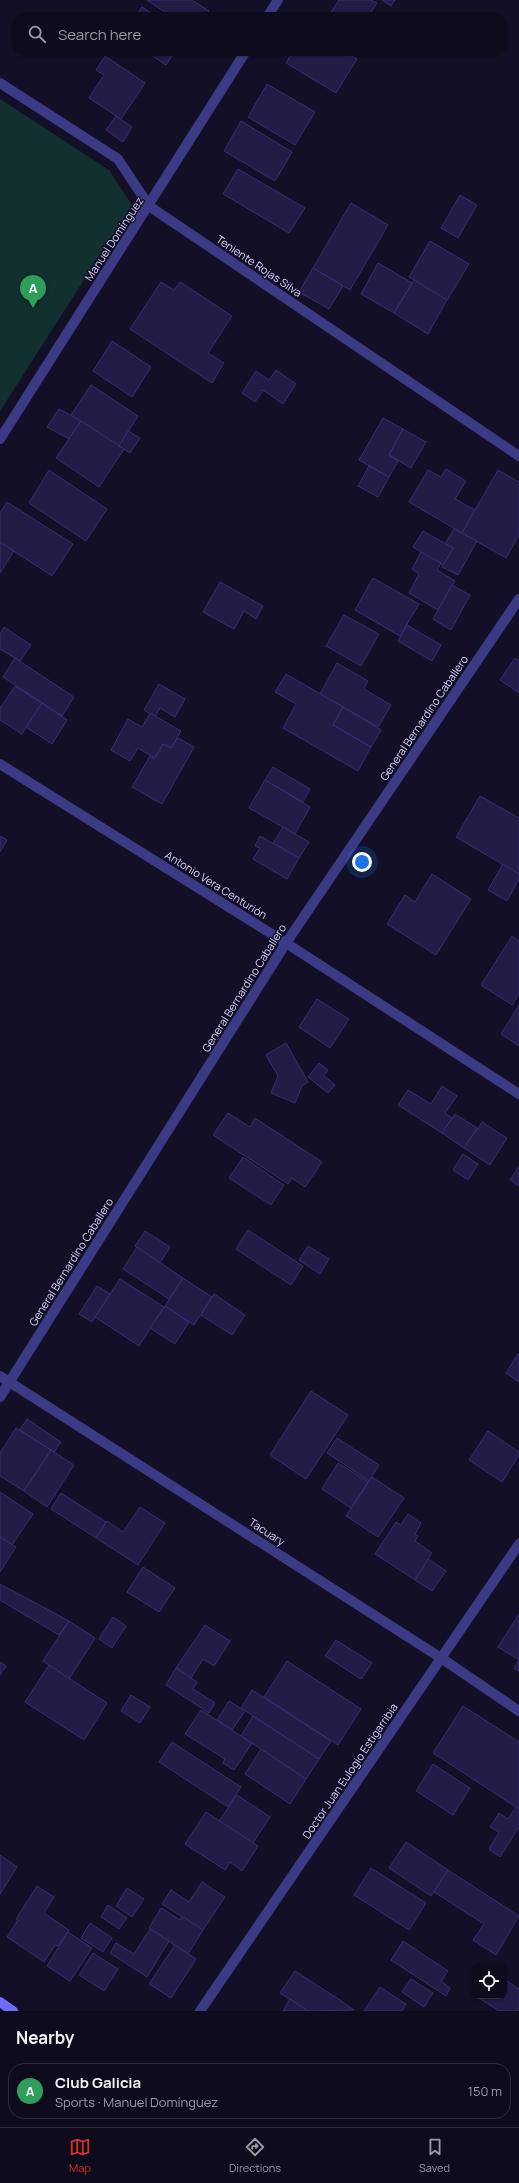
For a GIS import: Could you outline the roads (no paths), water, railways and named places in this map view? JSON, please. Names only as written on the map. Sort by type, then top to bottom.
[{"type":"main road","points":[[0,2002],[13,2011]]},
{"type":"street","points":[[270,12],[278,0]]},
{"type":"street","name":"Manuel Domínguez","points":[[0,439],[243,56]]},
{"type":"street","name":"Teniente Rojas Silva","points":[[0,83],[118,159],[149,206],[519,456]]},
{"type":"street","name":"General Bernardino Caballero","points":[[0,1398],[286,943],[519,599]]},
{"type":"street","name":"Antonio Vera Centurión","points":[[0,764],[286,943],[519,1094]]},
{"type":"street","name":"Tacuary","points":[[0,1376],[441,1658],[519,1711]]},
{"type":"street","name":"Doctor Juan Eulogio Estigarribia","points":[[200,2011],[519,1544]]},
{"type":"place","name":"Club Galicia","points":[[33,308]]}]
